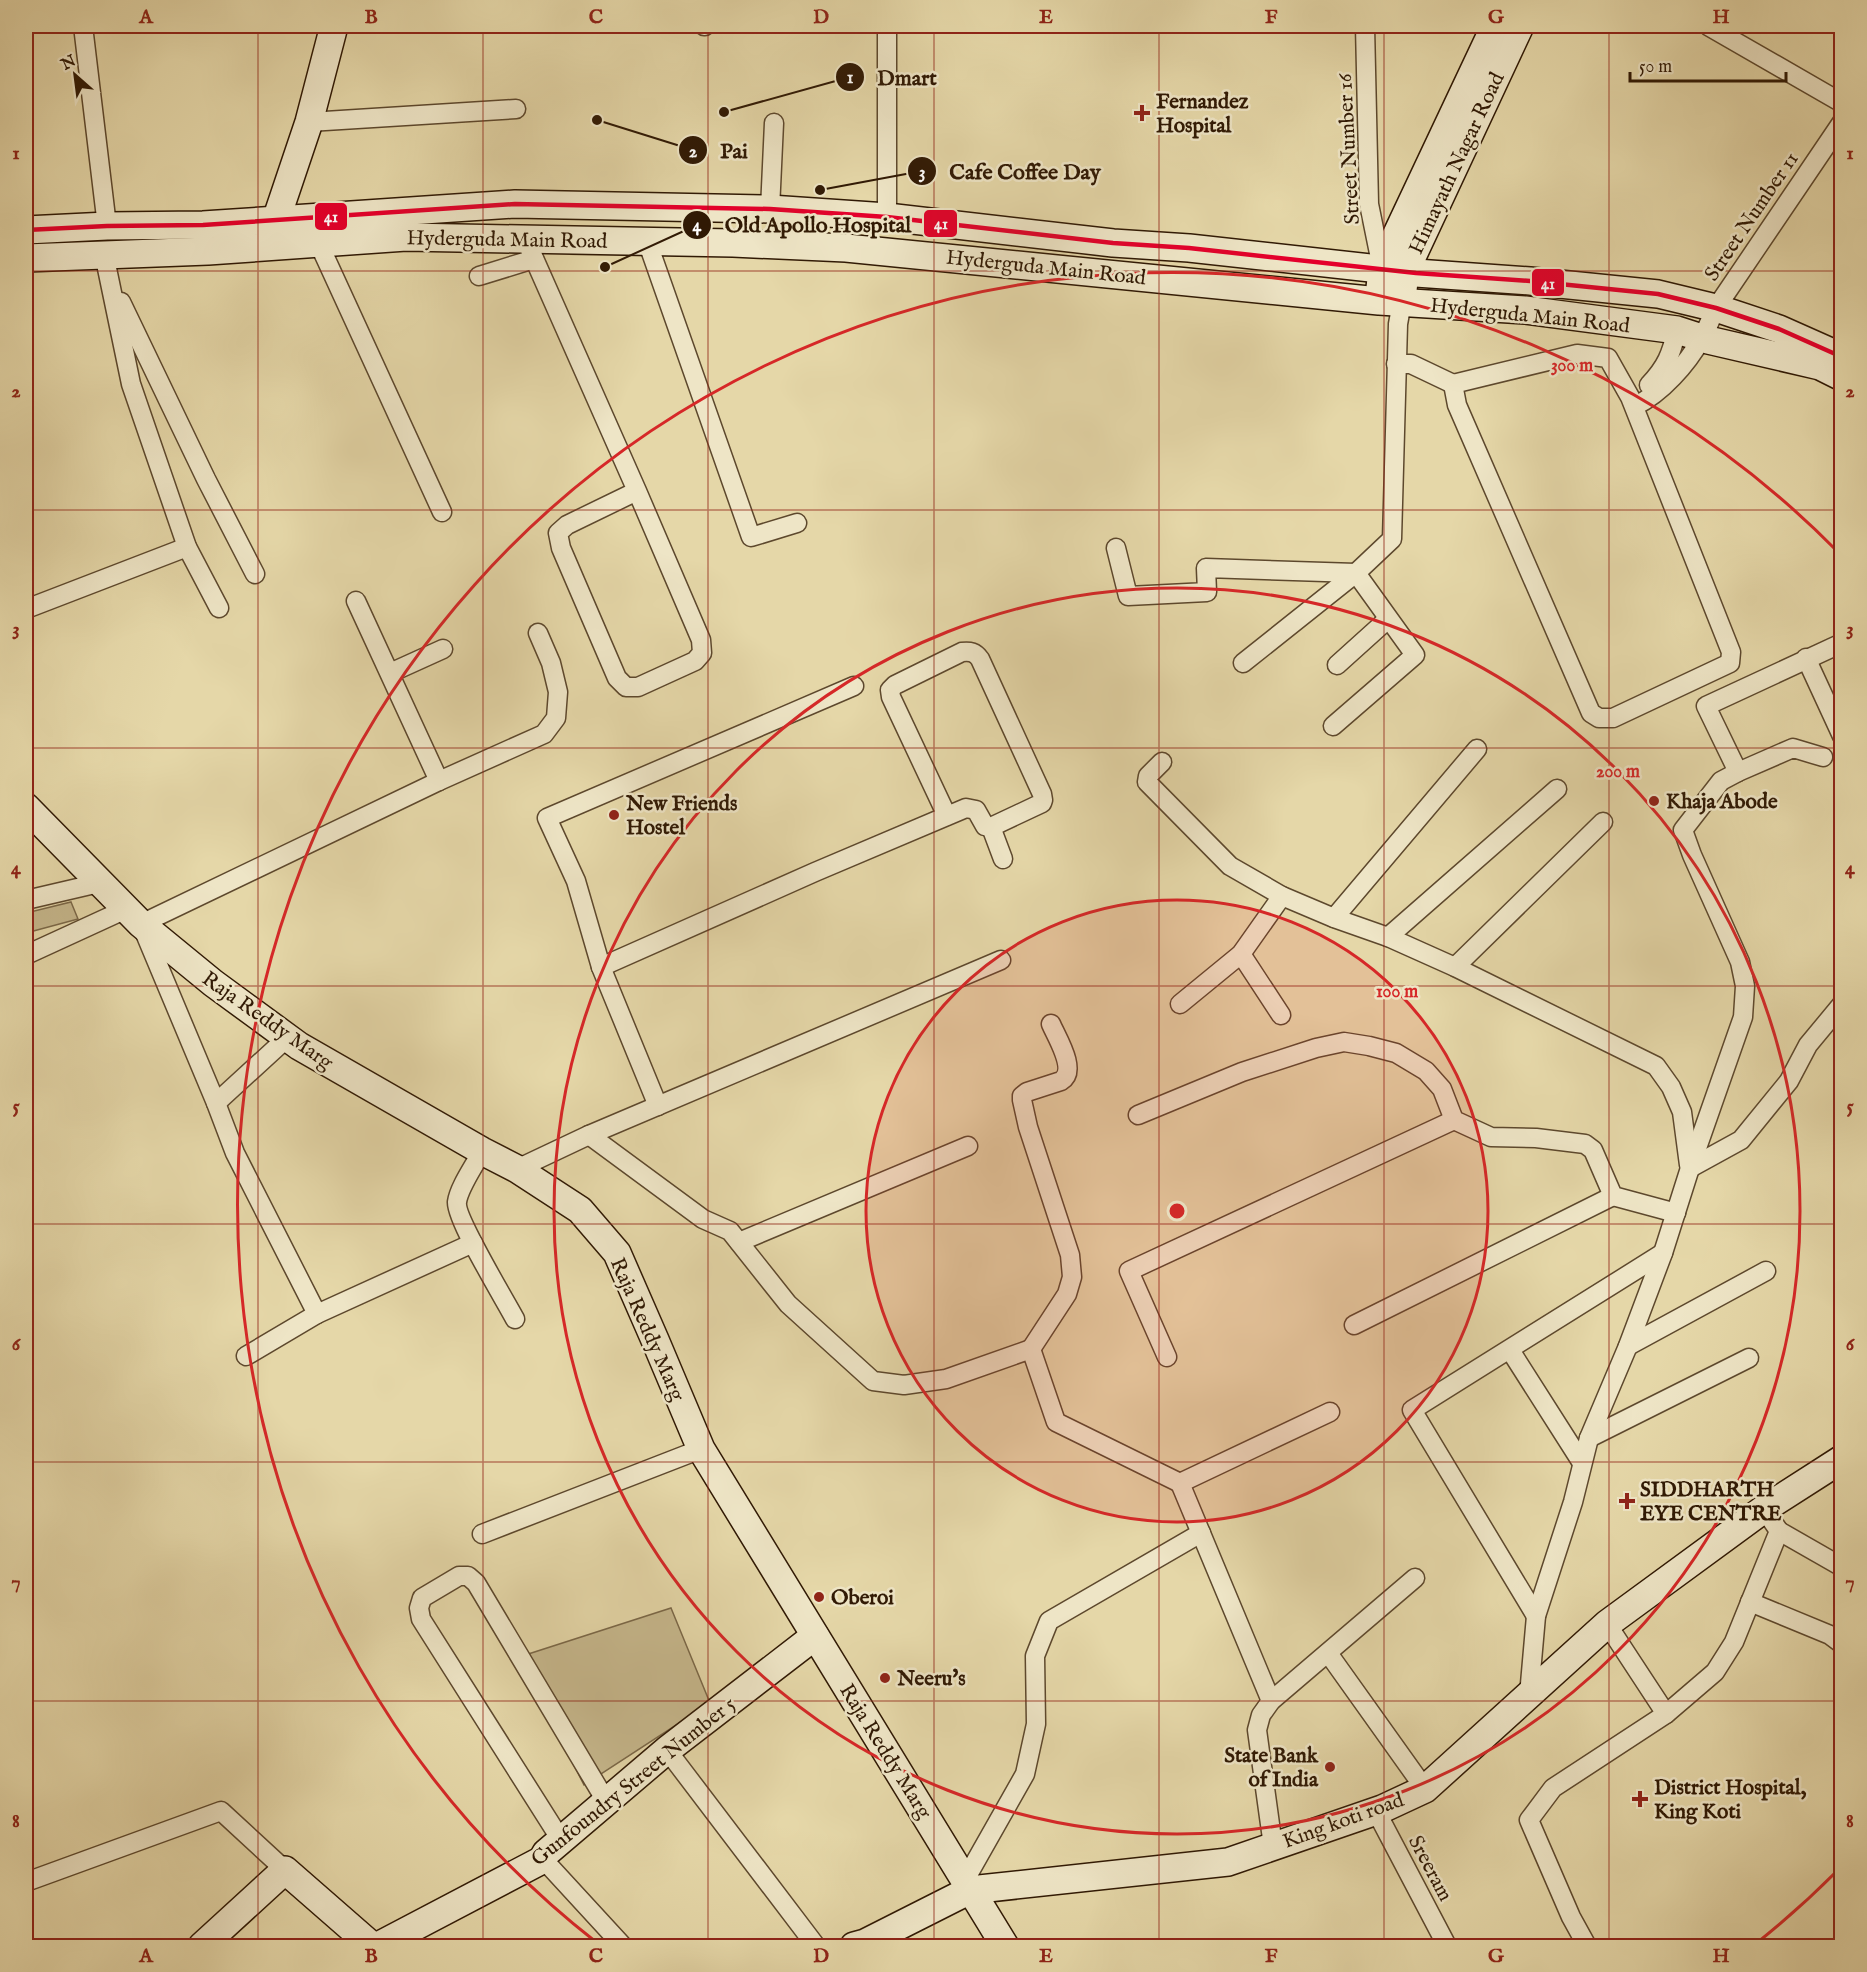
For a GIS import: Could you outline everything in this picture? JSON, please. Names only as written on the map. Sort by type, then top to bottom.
[{"type":"street","points":[[82,26],[107,226]]},
{"type":"street","points":[[275,247],[276,220],[309,123],[334,26]]},
{"type":"street","points":[[887,26],[887,217]]},
{"type":"street","name":"Street Number 16","points":[[1365,26],[1369,204],[1393,271]]},
{"type":"street","name":"Himayath Nagar Road","points":[[1393,309],[1395,238],[1495,26]]},
{"type":"street","name":"Himayath Nagar Road","points":[[1393,271],[1520,26]]},
{"type":"street","points":[[1708,26],[1842,103]]},
{"type":"street","points":[[309,123],[516,109]]},
{"type":"street","name":"Street Number 11","points":[[1689,334],[1716,308],[1842,122]]},
{"type":"street","points":[[770,209],[774,123]]},
{"type":"street","name":"Hyderguda Main Road","points":[[26,230],[203,225],[515,204],[770,209],[887,217],[1113,243],[1189,248],[1393,271],[1530,281],[1658,294],[1716,308],[1779,330],[1842,357]]},
{"type":"street","name":"Hyderguda Main Road","points":[[26,258],[106,265],[275,247],[406,237],[530,248],[647,241],[846,248],[1393,309],[1525,310],[1689,334],[1820,366],[1842,377]]},
{"type":"street","points":[[647,241],[751,537],[797,523]]},
{"type":"street","points":[[319,244],[442,512]]},
{"type":"street","points":[[479,276],[530,248],[637,491],[701,640],[702,654],[695,662],[638,687],[626,687],[617,678],[561,548],[558,533],[567,525],[637,491]]},
{"type":"street","points":[[106,265],[131,384],[187,547],[219,608]]},
{"type":"street","points":[[106,265],[206,478],[255,574]]},
{"type":"street","points":[[1243,663],[1356,573],[1392,539],[1396,364],[1393,309]]},
{"type":"street","points":[[1632,401],[1641,402],[1680,369],[1689,334]]},
{"type":"street","points":[[1632,401],[1662,370],[1689,334]]},
{"type":"street","points":[[1396,364],[1411,364],[1453,384],[1577,354],[1608,358],[1632,401],[1731,652],[1730,663],[1613,718],[1599,718],[1591,713],[1456,405],[1453,384]]},
{"type":"street","points":[[26,609],[187,547]]},
{"type":"street","points":[[1116,549],[1128,596],[1207,592],[1206,568],[1356,573]]},
{"type":"street","points":[[1333,726],[1415,655],[1356,573]]},
{"type":"street","points":[[356,602],[439,781]]},
{"type":"street","points":[[1337,665],[1388,619]]},
{"type":"street","points":[[26,955],[132,917],[544,734],[556,718],[558,692],[551,663],[538,633]]},
{"type":"street","points":[[1738,772],[1706,706],[1842,643]]},
{"type":"street","points":[[390,674],[443,648]]},
{"type":"street","points":[[601,967],[966,808],[976,810],[985,826],[991,827],[1042,803],[1043,798],[980,659],[976,653],[969,651],[952,656],[890,690],[896,708],[946,816]]},
{"type":"street","points":[[1806,658],[1842,736]]},
{"type":"street","points":[[657,1106],[601,967],[576,882],[547,818],[854,686]]},
{"type":"street","points":[[1529,1695],[1536,1616],[1573,1502],[1588,1438],[1628,1346],[1663,1253],[1743,1017],[1744,986],[1740,962],[1683,830],[1721,781],[1738,772],[1793,748],[1823,757]]},
{"type":"street","points":[[1334,918],[1477,749]]},
{"type":"street","points":[[1162,762],[1148,777],[1147,782],[1230,866],[1282,896],[1455,967],[1656,1066],[1671,1087],[1682,1112],[1690,1168]]},
{"type":"street","points":[[1388,938],[1557,789]]},
{"type":"street","name":"Raja Reddy Marg","points":[[26,807],[132,917],[213,983],[299,1046],[517,1169],[580,1210],[616,1253],[656,1340],[701,1449],[1005,1947]]},
{"type":"street","points":[[1455,967],[1603,822]]},
{"type":"street","points":[[991,827],[1002,859]]},
{"type":"street","points":[[26,900],[99,883]]},
{"type":"street","points":[[1180,1004],[1241,954],[1282,896]]},
{"type":"street","points":[[132,917],[216,1103],[235,1153],[317,1314]]},
{"type":"street","points":[[1241,954],[1281,1015]]},
{"type":"street","points":[[517,1169],[589,1135],[1000,960]]},
{"type":"street","points":[[1690,1168],[1741,1140],[1789,1081],[1808,1045],[1842,1005]]},
{"type":"street","points":[[589,1135],[703,1220],[730,1231],[788,1304],[873,1381],[904,1385],[946,1379],[1031,1349],[1067,1294],[1072,1277],[1070,1256],[1028,1127],[1022,1100],[1022,1096],[1027,1092],[1061,1081],[1068,1073],[1067,1061],[1051,1024]]},
{"type":"street","points":[[216,1103],[288,1037]]},
{"type":"street","points":[[1138,1115],[1242,1071],[1316,1048],[1344,1042],[1369,1046],[1396,1053],[1426,1071],[1442,1089],[1454,1120],[1491,1137],[1536,1138],[1585,1144],[1593,1150],[1613,1196]]},
{"type":"street","points":[[1167,1357],[1129,1271],[1454,1120]]},
{"type":"street","points":[[739,1242],[968,1146]]},
{"type":"street","points":[[482,1151],[457,1200],[457,1208],[473,1243],[515,1319]]},
{"type":"street","points":[[1354,1324],[1613,1196],[1676,1213]]},
{"type":"street","points":[[246,1356],[317,1314],[473,1243]]},
{"type":"street","points":[[1536,1616],[1413,1410],[1663,1253]]},
{"type":"street","points":[[1628,1346],[1766,1271]]},
{"type":"street","points":[[1031,1349],[1056,1422],[1180,1483],[1271,1701]]},
{"type":"street","points":[[1510,1350],[1582,1463]]},
{"type":"street","points":[[1588,1438],[1749,1358]]},
{"type":"street","points":[[1180,1483],[1330,1412]]},
{"type":"street","points":[[482,1534],[701,1449]]},
{"type":"street","name":"King koti road","points":[[854,1947],[967,1885],[1228,1862],[1376,1811],[1425,1789],[1607,1624],[1764,1509],[1842,1459]]},
{"type":"street","points":[[1764,1509],[1779,1532],[1842,1567]]},
{"type":"street","points":[[1587,1947],[1570,1917],[1529,1820],[1553,1788],[1666,1714],[1715,1672],[1734,1642],[1779,1532]]},
{"type":"street","points":[[967,1885],[1025,1774],[1036,1724],[1035,1656],[1049,1621],[1201,1533]]},
{"type":"street","points":[[606,1801],[476,1583],[468,1576],[459,1576],[422,1598],[419,1608],[421,1619],[552,1850],[623,1947]]},
{"type":"street","points":[[1273,1846],[1257,1730],[1261,1715],[1271,1701],[1415,1578]]},
{"type":"street","points":[[1750,1602],[1830,1635],[1842,1644]]},
{"type":"street","points":[[1607,1624],[1666,1714]]},
{"type":"street","name":"Gunfoundry Street Number 5","points":[[378,1947],[552,1850],[667,1750],[815,1636]]},
{"type":"street","points":[[1328,1653],[1425,1789]]},
{"type":"street","points":[[667,1750],[816,1947]]},
{"type":"street","points":[[26,1882],[222,1811],[372,1947]]},
{"type":"street","name":"Sreeram","points":[[1376,1811],[1447,1947]]},
{"type":"street","points":[[202,1947],[285,1870]]},
{"type":"shaded area","points":[[71,902],[78,919],[26,933],[26,913]]},
{"type":"shaded area","points":[[671,1608],[710,1703],[584,1785],[519,1657]]},
{"type":"transit line","name":"41","points":[[26,230],[203,225],[515,204],[770,209],[887,217],[1113,243],[1189,248],[1416,273],[1530,281],[1658,294],[1716,308],[1779,329],[1842,357]]},
{"type":"place","name":"Dmart","points":[[724,112]]},
{"type":"place","name":"Fernandez Hospital","points":[[1142,113]]},
{"type":"place","name":"Pai","points":[[597,120]]},
{"type":"place","name":"Cafe Coffee Day","points":[[820,190]]},
{"type":"place","name":"Old Apollo Hospital","points":[[605,267]]},
{"type":"place","name":"Khaja Abode","points":[[1654,801]]},
{"type":"place","name":"New Friends Hostel","points":[[614,815]]},
{"type":"place","name":"SIDDHARTH EYE CENTRE","points":[[1627,1501]]},
{"type":"place","name":"Oberoi","points":[[819,1597]]},
{"type":"place","name":"Neeru's","points":[[885,1678]]},
{"type":"place","name":"State Bank of India","points":[[1330,1767]]},
{"type":"place","name":"District Hospital, King Koti","points":[[1640,1799]]}]
